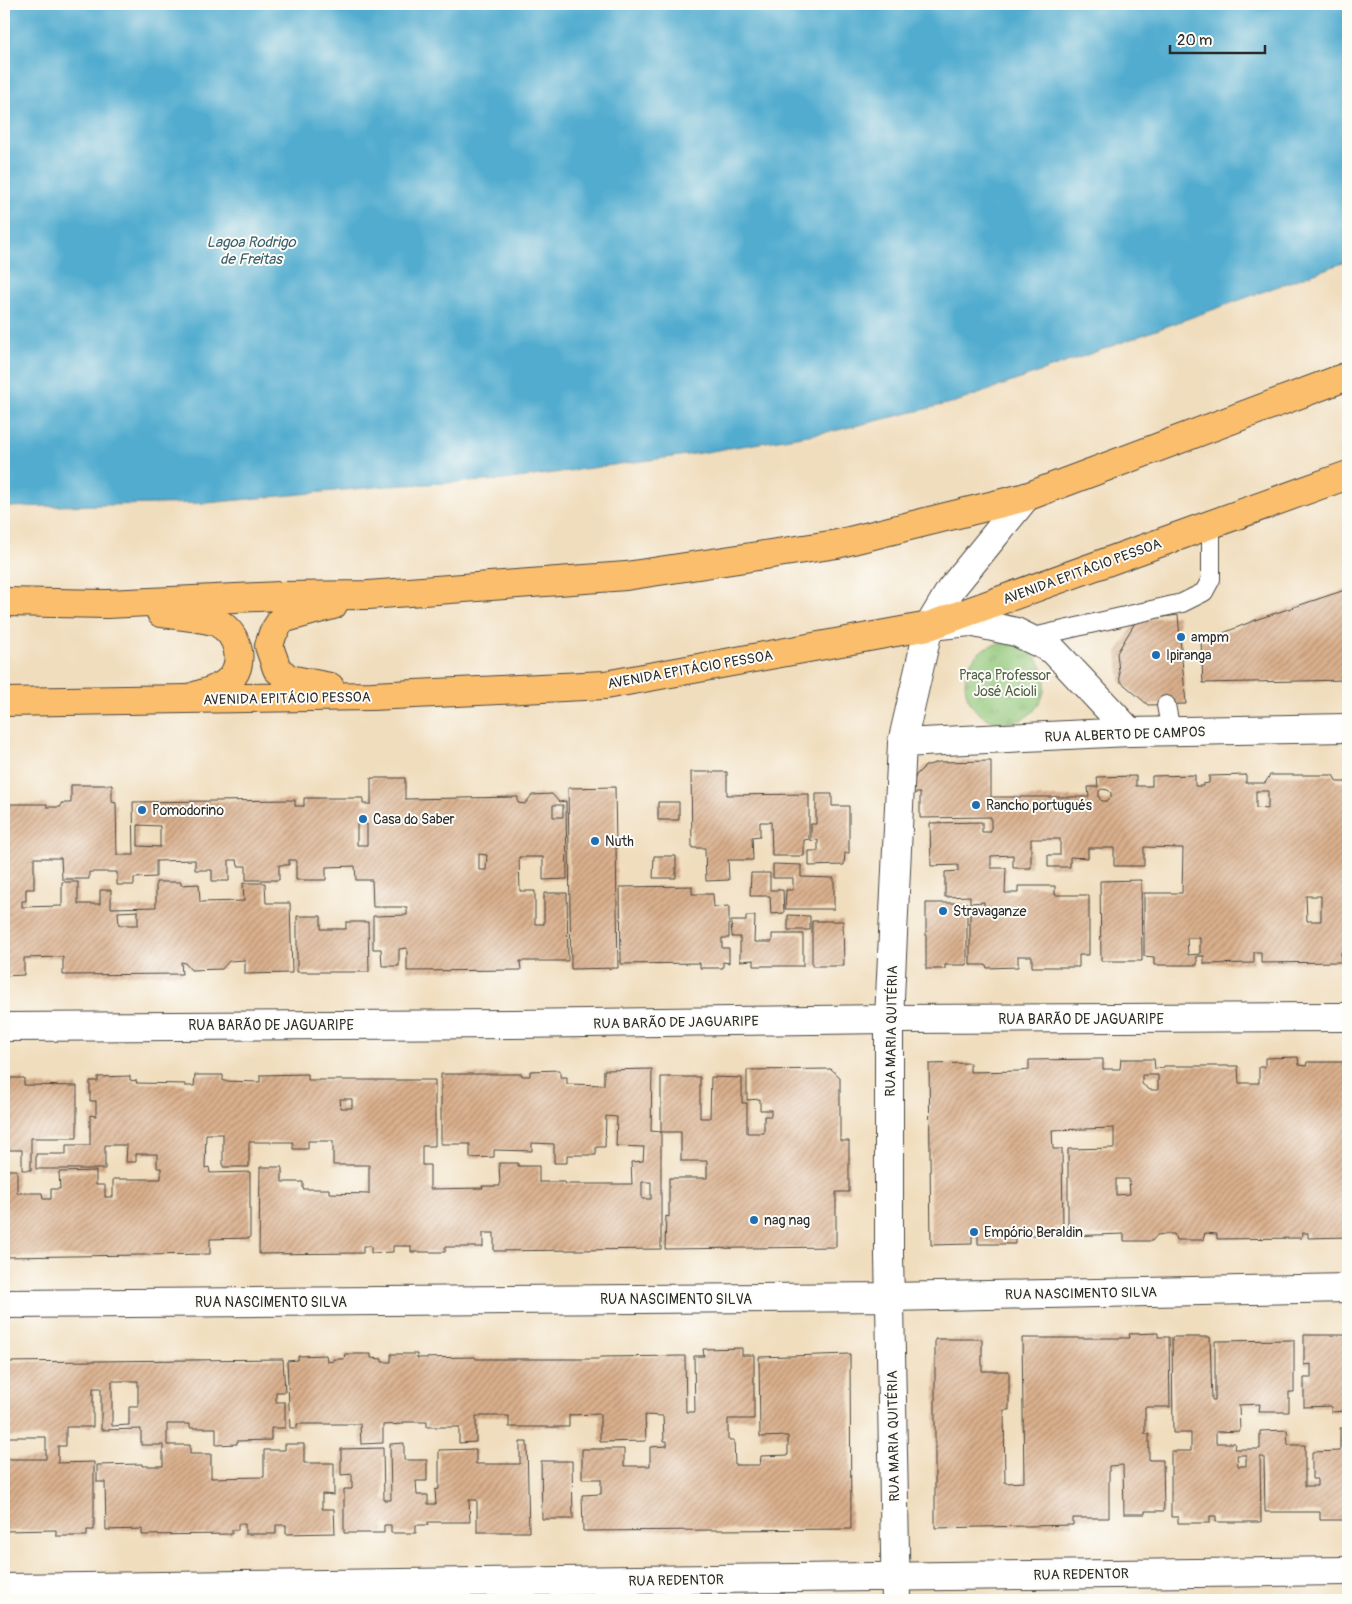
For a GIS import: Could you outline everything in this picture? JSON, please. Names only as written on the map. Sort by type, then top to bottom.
[{"type":"highway","points":[[4,602],[107,604],[280,596],[368,595],[626,576],[837,544],[1026,496],[1348,376]]},
{"type":"highway","name":"AVENIDA EPITÁCIO PESSOA","points":[[4,702],[372,696],[605,685],[929,626],[1348,475]]},
{"type":"highway","points":[[368,595],[282,619],[273,633],[269,646],[277,669],[289,678],[372,696]]},
{"type":"highway","points":[[107,604],[217,622],[232,633],[237,646],[238,659],[234,675],[226,684],[184,700]]},
{"type":"street","name":"RUA MARIA QUITÉRIA","points":[[896,1589],[890,1297],[890,1019],[902,743],[929,626],[951,589],[1026,496]]},
{"type":"street","points":[[929,626],[970,622],[1016,632],[1053,650],[1130,732]]},
{"type":"street","name":"RUA ALBERTO DE CAMPOS","points":[[902,743],[1130,732],[1348,728]]},
{"type":"street","name":"RUA BARÃO DE JAGUARIPE","points":[[4,1027],[1348,1017]]},
{"type":"street","name":"RUA NASCIMENTO SILVA","points":[[4,1304],[890,1297],[1348,1288]]},
{"type":"street","name":"RUA REDENTOR","points":[[4,1588],[896,1589],[1348,1571]]},
{"type":"lane","points":[[1028,638],[1156,614],[1204,592],[1211,579],[1211,525]]},
{"type":"lane","points":[[1166,705],[1171,732]]},
{"type":"green space","name":"Praça Professor José Acioli","points":[[1005,643],[1020,646],[1033,655],[1042,668],[1045,683],[1042,698],[1033,711],[1020,720],[1005,723],[990,720],[977,711],[968,698],[965,683],[968,668],[977,655],[990,646]]},
{"type":"water","name":"Lagoa Rodrigo de Freitas","points":[[4,4],[1348,4],[1348,261],[959,401],[838,430],[694,454],[503,480],[386,486],[207,503],[4,507]]},
{"type":"building","points":[[1348,589],[1348,680],[1203,683],[1201,642],[1258,619]]},
{"type":"building","points":[[1178,615],[1186,704],[1148,705],[1120,681],[1117,653],[1136,621]]},
{"type":"building","points":[[991,761],[991,797],[1089,797],[1088,787],[1098,787],[1097,777],[1136,776],[1136,786],[1152,786],[1152,776],[1195,775],[1195,786],[1203,786],[1203,784],[1209,783],[1209,776],[1246,775],[1246,783],[1265,783],[1270,775],[1333,775],[1337,782],[1348,782],[1348,952],[1341,952],[1341,962],[1261,963],[1261,952],[1254,952],[1254,963],[1204,964],[1204,956],[1197,956],[1197,965],[1154,965],[1154,957],[1144,956],[1144,893],[1182,893],[1183,848],[1144,847],[1144,866],[1114,866],[1114,848],[1088,848],[1088,858],[1070,857],[1070,867],[1048,867],[1048,855],[1060,855],[1060,839],[1031,839],[1031,868],[1013,868],[1013,855],[991,856],[991,868],[1006,868],[1005,893],[1018,893],[1018,886],[1055,886],[1055,895],[1089,895],[1089,955],[1079,955],[1079,967],[1032,967],[1032,956],[1018,956],[1018,967],[987,968],[986,965],[970,965],[970,914],[984,914],[984,902],[970,903],[970,896],[945,897],[945,872],[958,871],[958,865],[931,866],[930,823],[982,822],[982,832],[991,832],[991,817],[920,818],[920,793],[912,793],[916,775],[925,766],[939,762]],"holes":[[[1102,789],[1108,790],[1111,793],[1111,797],[1107,801],[1102,801],[1099,798],[1099,791]],[[1256,791],[1268,791],[1268,809],[1256,808]],[[1306,896],[1321,896],[1321,921],[1307,921]],[[1187,938],[1200,938],[1200,954],[1188,955]]]},
{"type":"building","points":[[691,772],[727,772],[727,795],[809,794],[809,839],[804,840],[804,856],[772,856],[771,822],[760,822],[760,836],[752,837],[753,860],[728,860],[729,880],[706,881],[705,848],[692,848]]},
{"type":"building","points":[[371,778],[405,778],[405,799],[518,797],[518,803],[525,804],[532,795],[552,794],[559,802],[566,801],[567,879],[543,880],[543,857],[519,857],[520,891],[535,891],[535,924],[544,924],[544,893],[567,893],[568,961],[520,961],[521,970],[407,971],[407,948],[399,949],[399,966],[382,966],[381,949],[373,949],[373,916],[407,915],[407,907],[373,907],[372,880],[356,880],[355,866],[326,867],[326,880],[296,880],[296,860],[289,860],[289,865],[279,865],[279,880],[246,880],[246,866],[238,866],[237,860],[229,860],[229,881],[212,881],[212,870],[195,870],[195,860],[156,861],[156,877],[134,878],[134,885],[117,885],[117,872],[89,872],[89,879],[62,879],[61,858],[34,858],[34,889],[26,889],[26,901],[22,901],[22,907],[62,906],[62,882],[78,882],[78,904],[100,904],[100,890],[111,890],[111,908],[156,907],[156,882],[181,882],[181,885],[199,884],[200,902],[244,901],[243,883],[265,883],[266,903],[290,903],[292,973],[245,974],[245,960],[229,961],[222,969],[191,970],[185,963],[181,962],[182,974],[63,975],[63,957],[24,958],[24,975],[4,976],[4,804],[47,804],[47,807],[61,807],[61,803],[71,803],[71,785],[112,785],[112,802],[116,803],[117,855],[134,855],[133,802],[295,800],[295,806],[304,806],[304,798],[363,798],[363,804],[371,804]],"holes":[[[553,805],[563,805],[563,817],[553,817]],[[357,824],[367,824],[367,845],[357,845]],[[138,825],[160,826],[160,847],[138,846]],[[479,854],[487,855],[486,870],[479,870]],[[138,911],[138,925],[119,925],[118,912]]]},
{"type":"building","points":[[615,787],[618,968],[571,969],[568,788]]},
{"type":"building","points":[[816,794],[832,794],[832,806],[849,806],[849,853],[845,853],[844,865],[809,866],[809,851],[818,851],[818,840],[811,841],[811,824],[816,824]]},
{"type":"building","points":[[658,802],[679,802],[679,820],[658,820]]},
{"type":"building","points":[[654,856],[676,856],[676,878],[653,878]]},
{"type":"building","points":[[773,864],[801,865],[801,877],[834,878],[834,909],[785,909],[786,890],[793,890],[793,878],[773,878]]},
{"type":"building","points":[[751,873],[770,873],[770,890],[783,890],[784,913],[771,914],[770,896],[750,896]]},
{"type":"building","points":[[1141,880],[1142,961],[1101,961],[1100,881]]},
{"type":"building","points":[[692,886],[692,894],[713,894],[714,907],[729,906],[729,938],[722,938],[722,948],[729,948],[729,963],[723,962],[723,968],[700,968],[700,963],[621,964],[620,887]]},
{"type":"building","points":[[926,903],[967,903],[967,965],[945,965],[945,969],[926,969]]},
{"type":"building","points":[[788,915],[810,916],[810,930],[788,930]]},
{"type":"building","points":[[297,916],[321,916],[321,929],[346,929],[346,922],[368,922],[369,972],[297,972]]},
{"type":"building","points":[[746,916],[755,916],[754,942],[772,942],[772,934],[803,934],[803,966],[754,966],[754,960],[740,961],[740,937],[732,937],[731,921],[746,921]]},
{"type":"building","points":[[812,921],[843,921],[844,966],[812,966]]},
{"type":"building","points":[[1298,1057],[1299,1065],[1306,1066],[1307,1062],[1348,1062],[1348,1237],[1308,1238],[1308,1233],[1302,1233],[1301,1238],[1217,1239],[1217,1234],[1205,1233],[1203,1240],[1176,1240],[1174,1234],[1165,1234],[1157,1235],[1152,1241],[1124,1241],[1124,1234],[1068,1236],[1068,1149],[1114,1148],[1114,1128],[1052,1130],[1053,1149],[1062,1149],[1063,1228],[1054,1227],[1054,1235],[1015,1235],[1015,1244],[978,1244],[978,1236],[972,1236],[972,1244],[931,1245],[929,1064],[970,1063],[970,1072],[1020,1071],[1029,1070],[1029,1060],[1103,1059],[1103,1069],[1120,1069],[1121,1059],[1154,1059],[1155,1069],[1163,1068],[1164,1066],[1238,1066],[1239,1083],[1259,1083],[1259,1067],[1265,1067],[1265,1058]],"holes":[[[1142,1075],[1158,1075],[1158,1090],[1150,1090],[1142,1084]],[[1116,1179],[1129,1179],[1130,1194],[1116,1195]]]},
{"type":"building","points":[[652,1069],[651,1131],[661,1132],[661,1249],[494,1251],[494,1233],[483,1233],[483,1247],[445,1247],[445,1252],[411,1252],[411,1246],[393,1246],[393,1252],[371,1253],[371,1246],[363,1246],[363,1253],[259,1254],[260,1167],[282,1167],[282,1182],[303,1182],[303,1189],[329,1189],[329,1193],[369,1194],[369,1165],[333,1165],[333,1141],[308,1141],[308,1149],[293,1149],[293,1142],[249,1142],[249,1167],[223,1167],[223,1134],[206,1134],[205,1168],[209,1167],[210,1173],[250,1172],[250,1238],[210,1239],[210,1254],[4,1257],[4,1170],[17,1170],[17,1193],[42,1193],[43,1199],[51,1199],[51,1189],[60,1189],[59,1172],[96,1171],[96,1185],[105,1185],[105,1197],[113,1197],[113,1179],[161,1179],[161,1168],[157,1168],[157,1154],[136,1154],[136,1162],[126,1162],[127,1145],[105,1145],[105,1169],[36,1169],[36,1154],[66,1154],[66,1145],[90,1145],[90,1115],[96,1116],[96,1101],[90,1101],[90,1081],[98,1081],[98,1077],[130,1076],[130,1080],[137,1081],[136,1083],[185,1084],[185,1086],[194,1086],[195,1075],[223,1075],[223,1081],[260,1082],[260,1075],[308,1074],[308,1080],[435,1080],[435,1146],[422,1146],[422,1165],[430,1165],[430,1189],[500,1186],[499,1163],[518,1163],[518,1166],[539,1166],[539,1182],[632,1184],[631,1162],[643,1161],[644,1147],[616,1146],[617,1117],[606,1116],[605,1147],[596,1147],[596,1155],[567,1155],[567,1163],[554,1163],[554,1144],[532,1143],[532,1151],[494,1150],[494,1157],[470,1158],[470,1144],[441,1144],[441,1074],[522,1074],[522,1076],[530,1076],[530,1071],[560,1070],[560,1077],[567,1077],[567,1084],[604,1085],[604,1070]],"holes":[[[340,1099],[352,1099],[352,1108],[341,1108]],[[642,1182],[651,1182],[651,1199],[642,1199]]]},
{"type":"building","points":[[831,1069],[840,1077],[840,1141],[849,1141],[849,1192],[836,1192],[836,1247],[665,1249],[666,1216],[669,1217],[669,1178],[707,1178],[707,1161],[681,1161],[681,1132],[661,1132],[661,1077],[700,1077],[700,1118],[710,1118],[711,1077],[742,1078],[742,1103],[747,1103],[747,1133],[764,1133],[764,1116],[771,1116],[771,1110],[760,1110],[760,1099],[747,1100],[747,1070]]},
{"type":"building","points":[[4,1078],[24,1078],[24,1085],[77,1086],[77,1138],[31,1138],[31,1170],[22,1170],[22,1150],[4,1150]]},
{"type":"building","points":[[1158,1333],[1158,1337],[1169,1337],[1170,1407],[1145,1407],[1145,1434],[1149,1434],[1149,1460],[1163,1460],[1164,1511],[1145,1511],[1145,1514],[1124,1514],[1123,1465],[1109,1466],[1109,1518],[1073,1518],[1073,1525],[935,1528],[935,1339],[982,1339],[982,1371],[1009,1371],[1009,1410],[1004,1410],[1005,1483],[1024,1482],[1022,1338],[1130,1338],[1129,1334]]},
{"type":"building","points":[[1304,1335],[1348,1335],[1348,1411],[1331,1412],[1331,1406],[1304,1407],[1304,1378],[1311,1378],[1311,1364],[1304,1365]]},
{"type":"building","points":[[1172,1337],[1210,1337],[1212,1400],[1215,1400],[1215,1341],[1294,1340],[1294,1392],[1289,1392],[1289,1412],[1259,1412],[1260,1404],[1239,1405],[1240,1431],[1216,1432],[1216,1443],[1235,1443],[1234,1449],[1260,1449],[1260,1431],[1287,1430],[1288,1445],[1305,1445],[1305,1486],[1317,1486],[1317,1479],[1312,1479],[1312,1452],[1340,1451],[1340,1428],[1348,1428],[1348,1520],[1320,1520],[1320,1512],[1265,1512],[1264,1457],[1260,1457],[1261,1522],[1216,1522],[1216,1516],[1210,1516],[1210,1523],[1178,1523],[1178,1517],[1171,1517],[1171,1451],[1191,1451],[1191,1433],[1173,1433]],"holes":[[[1237,1455],[1246,1455],[1246,1466],[1238,1466]]]},
{"type":"building","points":[[742,1348],[742,1355],[754,1355],[754,1419],[728,1419],[728,1440],[734,1440],[735,1465],[760,1465],[761,1456],[788,1455],[788,1436],[760,1437],[759,1357],[850,1354],[851,1529],[583,1531],[582,1495],[601,1494],[601,1479],[582,1479],[582,1449],[624,1449],[624,1466],[650,1466],[650,1447],[667,1446],[667,1441],[664,1441],[663,1416],[645,1415],[646,1441],[600,1442],[600,1414],[569,1415],[569,1427],[509,1427],[509,1416],[476,1416],[476,1442],[459,1443],[459,1427],[427,1427],[427,1422],[403,1422],[403,1424],[383,1425],[383,1443],[361,1444],[360,1424],[297,1424],[297,1428],[290,1428],[287,1361],[298,1360],[298,1356],[326,1355],[327,1361],[333,1362],[333,1359],[344,1359],[345,1354],[371,1354],[371,1358],[382,1359],[382,1362],[391,1362],[391,1354],[417,1354],[417,1358],[475,1357],[476,1359],[599,1359],[600,1357],[685,1356],[686,1412],[695,1412],[694,1356],[704,1356],[703,1349]]},
{"type":"building","points":[[283,1359],[285,1392],[276,1392],[276,1402],[285,1402],[285,1428],[271,1428],[271,1440],[237,1441],[237,1444],[216,1445],[216,1428],[190,1428],[190,1424],[167,1424],[167,1445],[190,1445],[190,1454],[211,1454],[211,1478],[264,1477],[264,1450],[285,1450],[285,1444],[304,1444],[304,1463],[334,1463],[334,1495],[322,1494],[322,1509],[334,1509],[335,1533],[286,1534],[286,1525],[276,1525],[276,1534],[245,1534],[245,1524],[238,1524],[238,1530],[232,1530],[232,1534],[142,1535],[142,1529],[106,1530],[105,1482],[97,1482],[97,1465],[142,1464],[142,1466],[163,1466],[163,1445],[141,1445],[141,1429],[101,1430],[101,1388],[93,1388],[93,1427],[66,1427],[66,1446],[58,1446],[58,1463],[94,1462],[94,1530],[87,1530],[87,1536],[56,1536],[56,1530],[4,1531],[4,1459],[46,1459],[46,1437],[4,1437],[4,1362]],"holes":[[[112,1381],[138,1381],[138,1407],[129,1407],[129,1425],[112,1426]]]},
{"type":"building","points":[[520,1442],[527,1442],[529,1532],[477,1532],[477,1500],[469,1500],[470,1522],[428,1522],[428,1525],[416,1525],[416,1533],[391,1533],[391,1525],[384,1525],[384,1533],[344,1533],[344,1489],[352,1489],[352,1474],[341,1475],[341,1449],[383,1448],[384,1500],[391,1500],[390,1444],[404,1443],[404,1460],[427,1460],[427,1481],[416,1481],[417,1495],[428,1495],[428,1504],[436,1504],[435,1490],[439,1489],[439,1450],[476,1449],[476,1464],[520,1464]]},
{"type":"building","points":[[541,1461],[572,1461],[573,1519],[542,1519]]},
{"type":"place","name":"ampm","points":[[1181,637]]},
{"type":"place","name":"Ipiranga","points":[[1156,655]]},
{"type":"place","name":"Rancho portugués","points":[[976,805]]},
{"type":"place","name":"Pomodorino","points":[[142,810]]},
{"type":"place","name":"Casa do Saber","points":[[363,819]]},
{"type":"place","name":"Nuth","points":[[595,841]]},
{"type":"place","name":"Stravaganze","points":[[943,911]]},
{"type":"place","name":"nag nag","points":[[754,1220]]},
{"type":"place","name":"Empório Beraldin","points":[[974,1232]]}]
